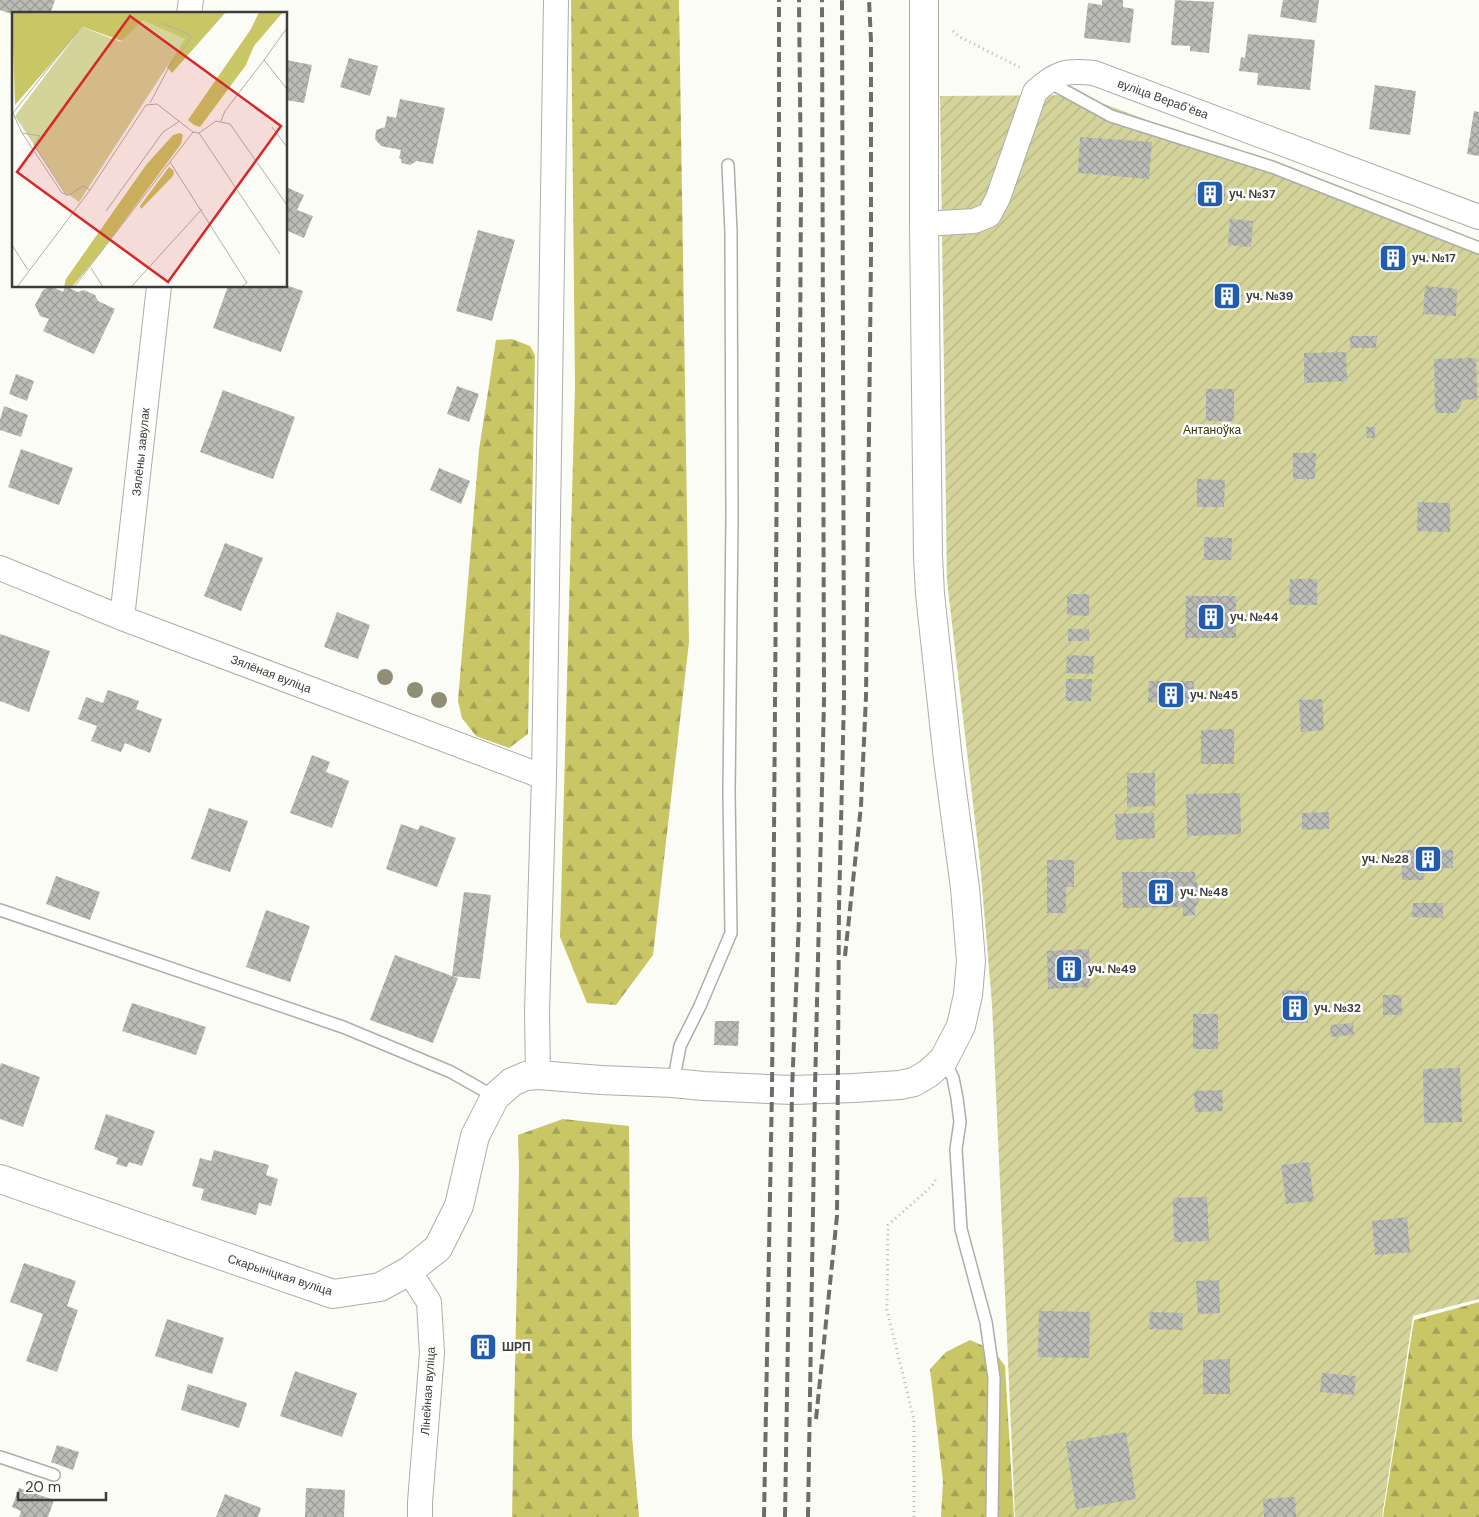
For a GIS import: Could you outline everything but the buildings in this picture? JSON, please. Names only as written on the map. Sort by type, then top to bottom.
[{"type":"street","points":[[538,1075],[537,1011],[544,777],[556,0]]},
{"type":"street","points":[[924,3],[924,224],[929,575],[948,760],[965,888],[971,961],[968,995],[961,1026],[944,1059]]},
{"type":"street","name":"вуліца Верабʼёва","points":[[1047,81],[1062,73],[1080,71],[1094,73],[1479,217]]},
{"type":"street","points":[[924,224],[974,221],[989,215],[998,198],[1035,92],[1047,81]]},
{"type":"street","name":"Зялёны завулак","points":[[122,618],[159,288]]},
{"type":"street","name":"Зялёная вуліца","points":[[0,568],[122,618],[544,777]]},
{"type":"street","name":"Скарыніцкая вуліца","points":[[0,1179],[333,1294],[380,1287],[410,1271],[438,1248],[459,1206],[475,1136],[495,1097],[512,1082],[526,1076],[538,1075],[792,1090],[854,1088],[900,1085],[914,1082],[929,1073],[944,1059]]},
{"type":"street","name":"Лінейная вуліца","points":[[410,1271],[429,1302],[432,1353],[420,1517]]},
{"type":"lane","points":[[1047,81],[1111,116],[1272,167],[1479,248]]},
{"type":"lane","points":[[673,1083],[680,1046],[700,1006],[731,933],[732,498],[731,242],[728,164]]},
{"type":"lane","points":[[0,910],[343,1027],[451,1072],[495,1097]]},
{"type":"lane","points":[[944,1059],[953,1078],[960,1122],[956,1149],[962,1229],[986,1322],[994,1378],[992,1517]]},
{"type":"lane","points":[[0,1457],[54,1475]]},
{"type":"path","points":[[924,3],[960,37],[1047,81]]},
{"type":"path","points":[[914,1517],[914,1420],[887,1310],[888,1225],[932,1186],[956,1149]]},
{"type":"green space","points":[[571,0],[679,0],[689,642],[653,955],[616,1005],[587,1003],[560,937],[575,386]]},
{"type":"green space","name":"Антаноўка","points":[[1080,95],[1479,244],[1479,1299],[1413,1316],[1382,1517],[1015,1517],[992,1004],[980,863],[947,581],[940,96]]},
{"type":"green space","points":[[512,339],[530,346],[535,355],[528,734],[509,748],[476,736],[462,718],[458,701],[479,450],[496,340]]},
{"type":"green space","points":[[563,1119],[629,1126],[632,1436],[639,1517],[512,1517],[519,1170],[518,1135]]},
{"type":"green space","points":[[1479,1302],[1479,1517],[1383,1517],[1414,1320]]},
{"type":"green space","points":[[970,1340],[993,1350],[1005,1366],[1014,1517],[941,1517],[943,1481],[930,1369],[946,1352]]},
{"type":"railway","points":[[764,1517],[772,1089],[779,0]]},
{"type":"railway","points":[[785,1517],[792,1090],[799,918],[798,711],[801,188],[799,0]]},
{"type":"railway","points":[[808,1517],[824,700],[822,0]]},
{"type":"railway","points":[[816,1419],[837,1216],[839,908],[844,698],[842,0]]},
{"type":"railway","points":[[845,956],[861,806],[866,697],[871,257],[871,41],[869,0]]},
{"type":"place","name":"уч. №37","points":[[1210,194]]},
{"type":"place","name":"уч. №17","points":[[1393,258]]},
{"type":"place","name":"уч. №39","points":[[1227,296]]},
{"type":"place","name":"уч. №44","points":[[1211,617]]},
{"type":"place","name":"уч. №45","points":[[1171,695]]},
{"type":"place","name":"уч. №28","points":[[1428,859]]},
{"type":"place","name":"уч. №48","points":[[1161,892]]},
{"type":"place","name":"уч. №49","points":[[1069,969]]},
{"type":"place","name":"уч. №32","points":[[1295,1008]]},
{"type":"place","name":"ШРП","points":[[483,1347]]}]
